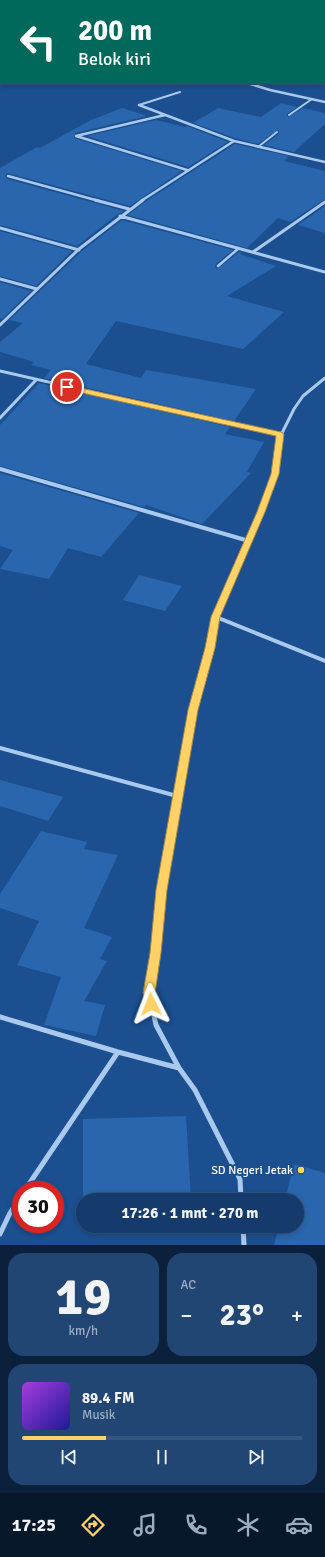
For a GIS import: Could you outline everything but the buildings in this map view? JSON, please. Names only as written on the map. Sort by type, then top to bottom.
[{"type":"street","points":[[250,84],[260,88],[325,102]]},
{"type":"street","points":[[139,105],[234,142],[325,162]]},
{"type":"street","points":[[165,115],[76,136],[187,170]]},
{"type":"street","points":[[0,325],[79,250],[120,216],[187,170],[234,142]]},
{"type":"street","points":[[8,176],[129,209]]},
{"type":"street","points":[[253,252],[325,202]]},
{"type":"street","points":[[120,216],[325,272]]},
{"type":"street","points":[[0,228],[79,250]]},
{"type":"street","points":[[0,279],[37,289]]},
{"type":"street","points":[[0,371],[281,434]]},
{"type":"street","points":[[241,1193],[240,1179],[195,1090],[178,1068],[156,1025],[149,993],[162,890],[177,796],[193,710],[210,648],[216,617],[249,541],[275,474],[281,434],[294,409],[303,396],[325,378]]},
{"type":"street","points":[[0,418],[36,380]]},
{"type":"street","points":[[0,469],[249,541]]},
{"type":"street","points":[[216,617],[325,661]]},
{"type":"street","points":[[0,748],[177,796]]},
{"type":"street","points":[[0,1017],[178,1068]]},
{"type":"street","points":[[31,1181],[118,1052]]},
{"type":"street","points":[[0,1234],[12,1210]]},
{"type":"street","points":[[243,1233],[244,1245]]},
{"type":"lane","points":[[139,105],[180,92]]},
{"type":"lane","points":[[289,115],[312,99]]},
{"type":"lane","points":[[258,147],[277,132]]},
{"type":"lane","points":[[218,266],[239,248]]},
{"type":"place","name":"SD Negeri Jetak","points":[[301,1170]]},
{"type":"route","points":[[67,387],[281,434],[275,474],[261,512],[216,617],[210,648],[193,710],[162,890],[149,993],[151,1004]]}]
